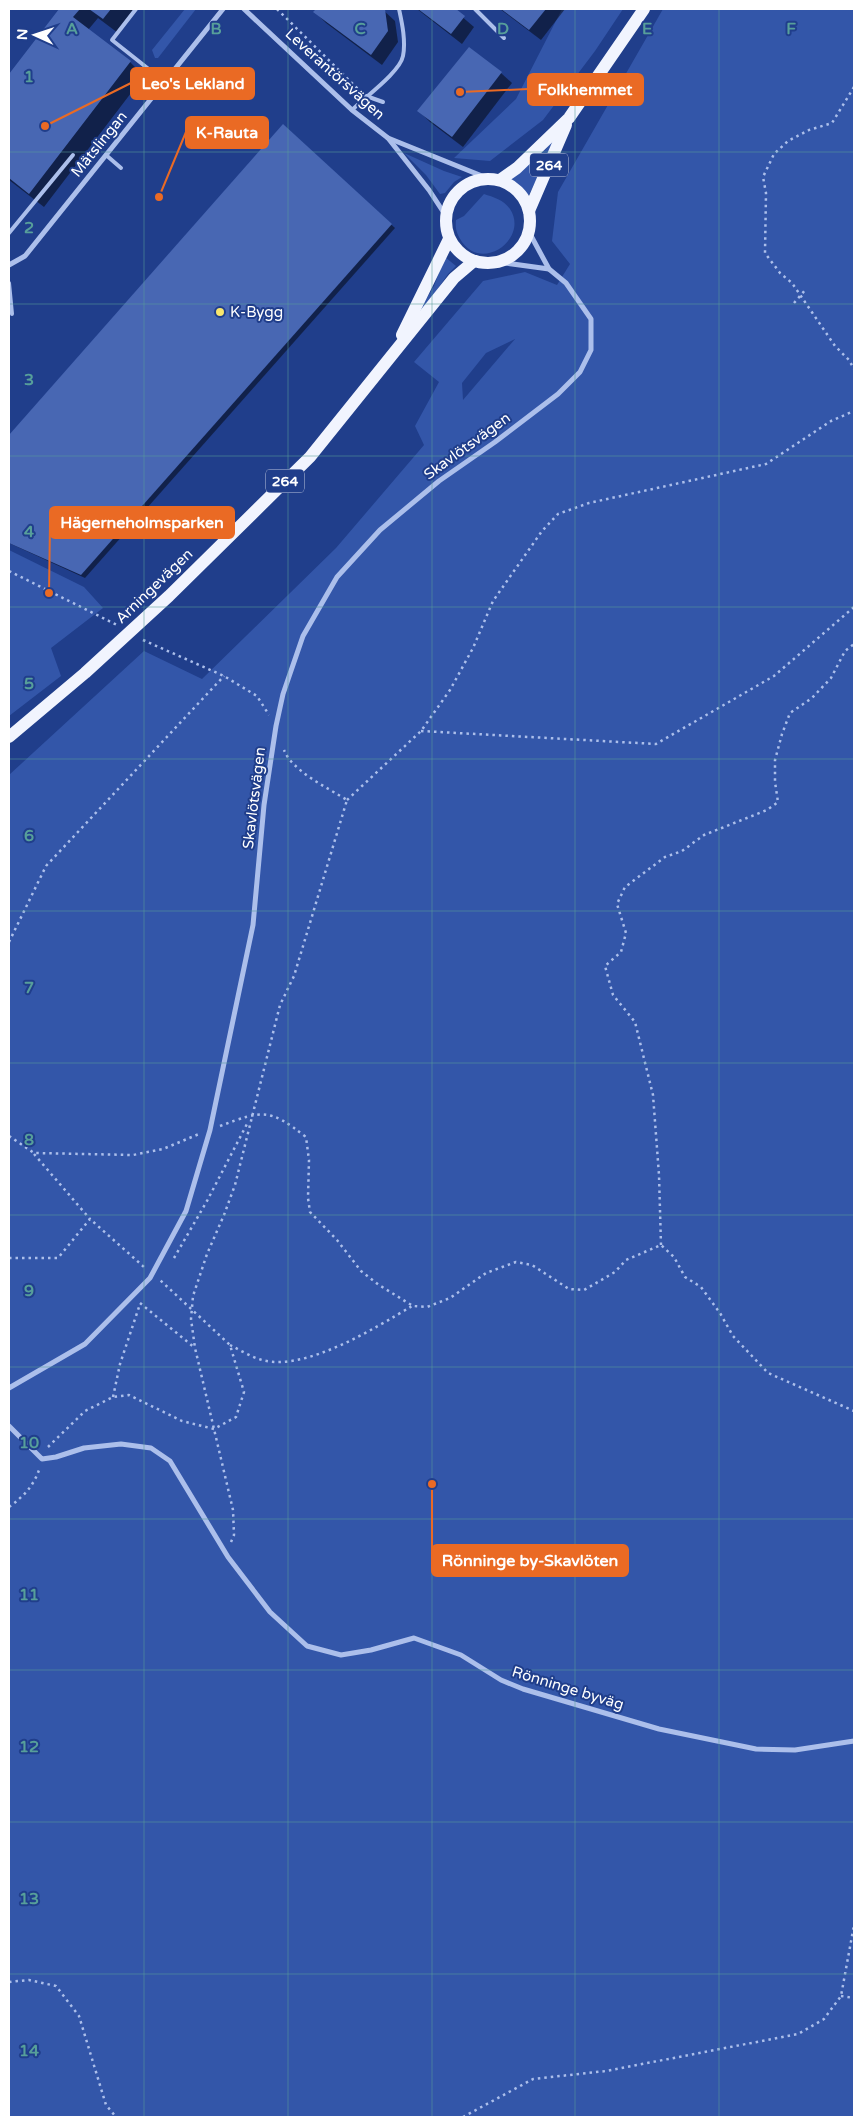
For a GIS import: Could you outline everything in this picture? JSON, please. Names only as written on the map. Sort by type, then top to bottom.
[{"type":"main road","name":"264","points":[[529,232],[529,211],[569,118],[644,9]]},
{"type":"main road","name":"264","points":[[446,216],[450,201],[460,189],[473,181],[493,179],[517,168],[569,118]]},
{"type":"main road","name":"264","points":[[493,179],[518,191],[529,211]]},
{"type":"main road","points":[[446,216],[449,239],[460,253],[474,261],[498,262],[517,252],[529,232]]},
{"type":"main road","name":"Arningevägen","points":[[391,358],[449,239]]},
{"type":"main road","name":"Arningevägen","points":[[9,737],[85,673],[169,596],[303,464],[391,358],[454,278],[474,261]]},
{"type":"street","name":"Mätslingan","points":[[9,265],[25,256],[222,9]]},
{"type":"street","name":"Leverantörsvägen","points":[[244,9],[352,110],[388,138],[429,190],[446,216]]},
{"type":"street","name":"Leverantörsvägen","points":[[388,138],[493,179]]},
{"type":"street","name":"Skavlötsvägen","points":[[9,1388],[85,1344],[150,1278],[186,1212],[210,1130],[253,925],[264,805],[276,726],[283,694],[303,636],[337,578],[380,530],[439,481],[495,442],[558,394],[580,372],[591,350],[591,319],[566,282],[549,269],[529,232]]},
{"type":"street","points":[[498,262],[549,269]]},
{"type":"street","points":[[9,1426],[42,1459]]},
{"type":"street","name":"Rönninge byväg","points":[[42,1459],[56,1457],[84,1448],[121,1444],[151,1448],[170,1461],[226,1554],[270,1612],[307,1646],[342,1655],[371,1650],[414,1638],[461,1655],[501,1680],[523,1689],[659,1729],[756,1749],[795,1750],[854,1741]]},
{"type":"lane","points":[[136,9],[112,40],[165,82]]},
{"type":"lane","points":[[352,110],[390,77],[403,57],[399,9]]},
{"type":"lane","points":[[475,9],[504,38]]},
{"type":"lane","points":[[366,96],[383,102]]},
{"type":"lane","points":[[9,233],[73,155]]},
{"type":"lane","points":[[106,155],[121,168]]},
{"type":"lane","points":[[9,283],[12,314]]},
{"type":"path","points":[[277,9],[366,96]]},
{"type":"path","points":[[854,87],[832,123],[808,130],[788,141],[774,154],[763,176],[766,193],[765,253],[780,273],[792,283],[835,346],[849,360],[854,369]]},
{"type":"path","points":[[794,303],[806,289]]},
{"type":"path","points":[[226,1554],[234,1535],[233,1510],[195,1348],[191,1320],[193,1296],[207,1254],[235,1185],[250,1117],[280,1005],[294,976],[347,800],[421,731],[454,682],[473,648],[493,601],[542,531],[558,514],[589,502],[766,464],[831,421],[854,410]]},
{"type":"path","points":[[9,571],[119,625]]},
{"type":"path","points":[[421,731],[656,744],[774,676],[854,607]]},
{"type":"path","points":[[139,638],[224,676],[257,696],[276,726],[286,757],[306,775],[347,800]]},
{"type":"path","points":[[854,644],[845,651],[832,678],[812,698],[790,713],[775,760],[775,782],[778,802],[760,813],[704,835],[682,850],[665,857],[626,886],[617,904],[626,932],[621,952],[605,966],[614,995],[634,1022],[653,1095],[659,1175],[661,1244],[674,1257],[685,1277],[701,1287],[720,1313],[732,1336],[768,1373],[854,1411]]},
{"type":"path","points":[[9,942],[46,866],[224,676]]},
{"type":"path","points":[[34,1153],[134,1154],[163,1149],[210,1130],[250,1117],[270,1114],[287,1121],[306,1137],[309,1160],[308,1198],[310,1212],[337,1240],[361,1271],[412,1306],[427,1307],[450,1298],[486,1273],[516,1262],[532,1265],[569,1289],[584,1290],[615,1272],[626,1260],[661,1244]]},
{"type":"path","points":[[171,1264],[207,1201],[250,1117]]},
{"type":"path","points":[[9,1136],[34,1153],[90,1220],[108,1235]]},
{"type":"path","points":[[9,1258],[58,1258],[90,1220]]},
{"type":"path","points":[[113,1397],[120,1364],[140,1303],[195,1348]]},
{"type":"path","points":[[192,1308],[230,1345],[261,1360],[290,1363],[343,1343],[412,1306]]},
{"type":"path","points":[[9,1506],[22,1497],[36,1482],[44,1451],[85,1410],[113,1397],[129,1395],[182,1421],[214,1429],[236,1417],[244,1392],[230,1345]]},
{"type":"path","points":[[463,2117],[533,2079],[606,2071],[798,2034],[824,2019],[841,1996],[854,1924]]},
{"type":"path","points":[[9,1982],[29,1980],[56,1986],[79,2016],[106,2105],[116,2117]]},
{"type":"path","points":[[841,1996],[854,1998]]},
{"type":"shaded area","points":[[185,9],[196,9],[158,58],[155,58],[152,50]]},
{"type":"shaded area","points":[[562,9],[623,9],[595,51],[543,120],[490,161],[454,158],[516,99]]},
{"type":"shaded area","points":[[663,9],[854,9],[854,2117],[9,2117],[9,775],[144,651],[202,679],[336,548],[424,445],[415,426],[439,382],[414,362],[483,281],[525,272],[557,285],[570,264],[552,241],[558,192]],"holes":[[[515,339],[463,400],[462,383],[486,353]]]},
{"type":"shaded area","points":[[558,134],[528,197],[525,191],[511,179],[546,149]]},
{"type":"shaded area","points":[[404,153],[462,177],[454,182],[445,193],[440,194],[426,175]]},
{"type":"shaded area","points":[[484,194],[505,203],[510,209],[514,220],[513,231],[509,240],[501,248],[481,254],[471,250],[462,242],[457,232],[456,220],[464,216]]},
{"type":"shaded area","points":[[445,257],[456,266],[448,274],[402,340],[434,286]]},
{"type":"shaded area","points":[[9,550],[84,587],[103,608],[51,648],[61,676],[9,716]]},
{"type":"building","points":[[59,9],[80,9],[73,17],[131,61],[29,194],[9,178],[9,74]]},
{"type":"building","points":[[89,9],[111,9],[103,19]]},
{"type":"building","points":[[316,9],[385,9],[388,31],[371,55],[313,12]]},
{"type":"building","points":[[418,9],[456,9],[465,16],[451,34]]},
{"type":"building","points":[[501,9],[546,9],[529,30]]},
{"type":"building","points":[[469,47],[502,72],[452,137],[417,111]]},
{"type":"building","points":[[283,124],[392,224],[81,575],[9,543],[9,435]]},
{"type":"place","name":"Folkhemmet","points":[[460,92]]},
{"type":"place","name":"Leo's Lekland","points":[[45,126]]},
{"type":"place","name":"K-Rauta","points":[[159,197]]},
{"type":"place","name":"K-Bygg","points":[[220,312]]},
{"type":"place","name":"Hägerneholmsparken","points":[[49,593]]},
{"type":"place","name":"Rönninge by-Skavlöten","points":[[432,1484]]}]
